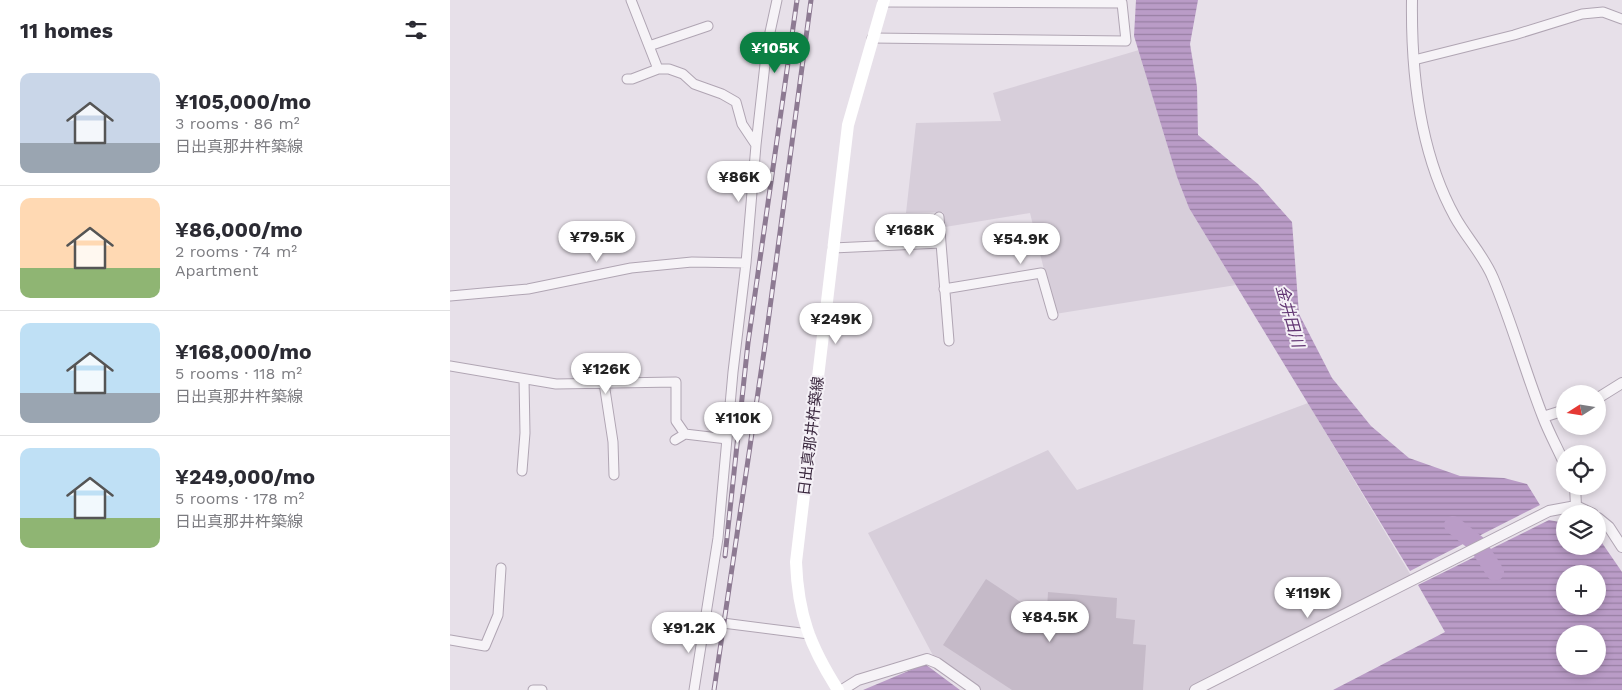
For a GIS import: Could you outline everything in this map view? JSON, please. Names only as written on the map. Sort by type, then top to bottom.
[{"type":"main road","name":"日出真那井杵築線","points":[[840,690],[818,658],[801,612],[796,562],[848,125],[884,1]]},
{"type":"street","points":[[631,0],[658,69]]},
{"type":"street","points":[[694,690],[707,621],[718,538],[766,46],[777,0]]},
{"type":"street","points":[[1412,0],[1414,60],[1420,119],[1432,166],[1454,216],[1491,274],[1510,318],[1543,417],[1556,445]]},
{"type":"street","points":[[872,38],[1126,41],[1122,3],[884,1]]},
{"type":"street","points":[[1414,60],[1514,35],[1582,14],[1603,12],[1622,19]]},
{"type":"street","points":[[649,46],[708,26]]},
{"type":"street","points":[[627,79],[632,80],[658,69],[669,69],[684,74],[694,84],[722,94],[736,102],[742,124],[756,145]]},
{"type":"street","points":[[939,217],[949,341]]},
{"type":"street","points":[[833,248],[941,243]]},
{"type":"street","points":[[450,296],[528,289],[631,268],[692,262],[746,263]]},
{"type":"street","points":[[944,290],[1042,273],[1053,315]]},
{"type":"street","points":[[450,366],[556,384],[676,382],[676,421],[685,434]]},
{"type":"street","points":[[522,471],[525,433],[524,379]]},
{"type":"street","points":[[1606,393],[1622,383]]},
{"type":"street","points":[[604,384],[613,442],[614,475]]},
{"type":"street","points":[[1543,417],[1556,413]]},
{"type":"street","points":[[675,440],[685,434],[727,439]]},
{"type":"street","points":[[1195,690],[1549,511],[1556,510]]},
{"type":"street","points":[[1606,525],[1622,547]]},
{"type":"street","points":[[450,640],[485,646],[498,615],[501,568]]},
{"type":"street","points":[[707,621],[809,634]]},
{"type":"street","points":[[840,690],[858,680],[927,659],[938,663],[975,690]]},
{"type":"street","points":[[533,690],[542,690]]},
{"type":"shaded area","points":[[1139,50],[1177,177],[1189,208],[1236,285],[1055,314],[1030,213],[945,227],[943,212],[906,213],[916,123],[1001,121],[993,93]]},
{"type":"shaded area","points":[[1308,403],[1413,579],[1195,690],[975,690],[937,663],[868,533],[1048,450],[1077,490]]},
{"type":"water","points":[[1136,0],[1198,0],[1190,44],[1197,87],[1198,135],[1258,184],[1292,222],[1299,314],[1332,378],[1371,426],[1409,458],[1460,476],[1504,478],[1527,484],[1540,505],[1410,571],[1189,208],[1177,177],[1134,36]]},
{"type":"water","points":[[1549,520],[1556,521],[1556,555],[1606,555],[1606,549],[1622,572],[1622,690],[1333,690],[1445,632],[1418,585]]},
{"type":"water","points":[[925,664],[960,690],[863,690]]},
{"type":"building","points":[[986,579],[1031,609],[1047,610],[1048,592],[1117,598],[1116,618],[1135,620],[1133,644],[1146,645],[1143,690],[1012,690],[943,645]]},
{"type":"waterway","name":"金井田川","points":[[1453,525],[1477,544],[1495,572]]},
{"type":"railway","points":[[725,556],[748,343],[797,0]]},
{"type":"railway","points":[[714,690],[765,345],[811,0]]}]
